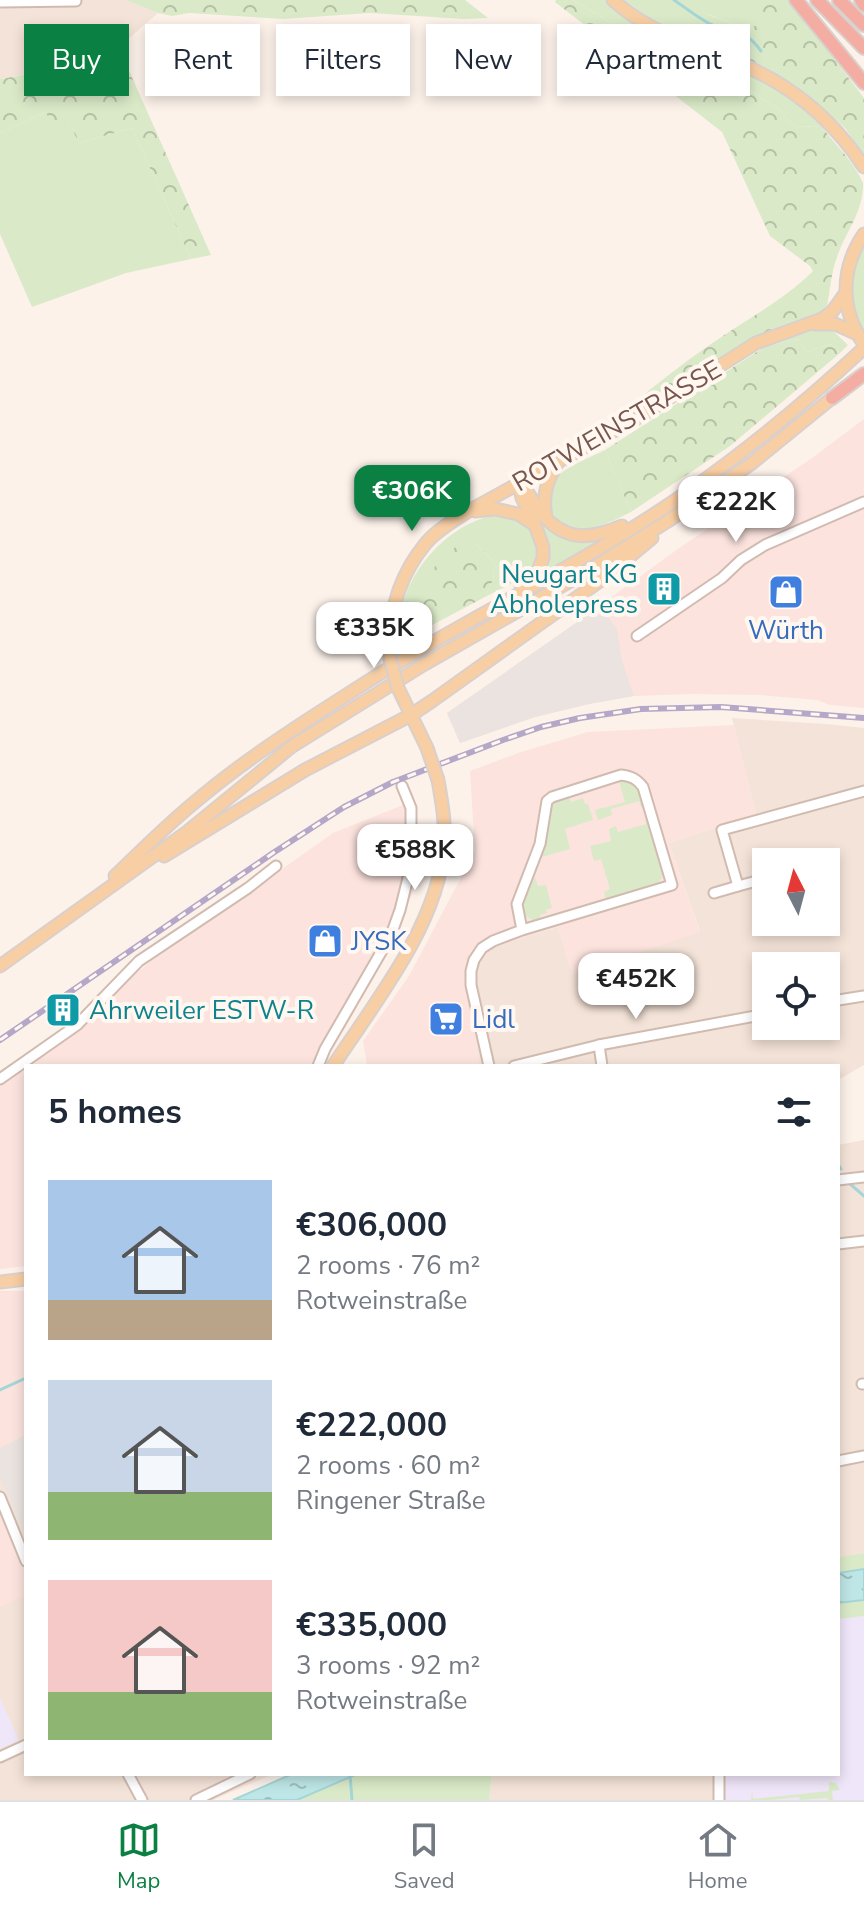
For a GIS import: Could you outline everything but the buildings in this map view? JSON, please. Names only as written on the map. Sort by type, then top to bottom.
[{"type":"highway","points":[[796,0],[864,83]]},
{"type":"highway","points":[[817,0],[864,48]]},
{"type":"highway","points":[[839,0],[864,25]]},
{"type":"highway","points":[[832,398],[864,374]]},
{"type":"main road","points":[[613,0],[658,31],[750,68],[792,92],[835,130],[864,167]]},
{"type":"main road","points":[[862,342],[849,315],[845,294],[849,264],[864,234]]},
{"type":"main road","name":"ROTWEINSTRASSE","points":[[334,1064],[413,940],[437,881],[444,850],[444,816],[438,780],[393,673],[390,644],[394,603],[414,560],[434,536],[467,512],[682,391],[756,343],[810,324],[832,312],[845,294]]},
{"type":"main road","points":[[810,324],[835,324],[862,342]]},
{"type":"main road","points":[[79,909],[195,802],[243,765],[349,693],[660,510],[744,451],[823,386],[862,342]]},
{"type":"main road","points":[[0,966],[187,832],[291,747],[693,505],[752,463],[864,368]]},
{"type":"main road","points":[[547,520],[544,493],[557,463]]},
{"type":"main road","points":[[519,484],[528,490],[553,527],[565,533],[590,536],[660,510]]},
{"type":"main road","points":[[490,610],[537,573],[543,558],[543,547],[519,484]]},
{"type":"main road","points":[[79,909],[305,770],[411,715],[604,578],[693,505]]},
{"type":"main road","points":[[467,512],[495,509],[518,514],[535,525]]},
{"type":"main road","points":[[0,1282],[24,1279]]},
{"type":"street","points":[[0,2],[76,1]]},
{"type":"street","points":[[637,636],[765,545],[864,502]]},
{"type":"street","points":[[489,1064],[471,985],[474,960],[482,948],[522,930],[672,885],[643,787],[635,779],[621,775],[547,801],[540,844],[518,896],[517,913],[522,930]]},
{"type":"street","points":[[319,1064],[391,935],[400,910],[411,866],[411,808],[402,786]]},
{"type":"street","points":[[738,886],[722,830],[864,791]]},
{"type":"street","points":[[0,1079],[77,1025],[139,961],[276,866]]},
{"type":"street","points":[[714,893],[752,882]]},
{"type":"street","points":[[840,1000],[864,996]]},
{"type":"street","points":[[522,1064],[599,1045],[752,1017]]},
{"type":"street","points":[[599,1045],[602,1064]]},
{"type":"street","points":[[840,1180],[864,1177]]},
{"type":"street","points":[[840,1244],[864,1241]]},
{"type":"street","points":[[840,1461],[864,1456]]},
{"type":"street","points":[[0,1497],[24,1556]]},
{"type":"street","points":[[0,1757],[24,1746]]},
{"type":"street","points":[[129,1776],[142,1800]]},
{"type":"street","points":[[196,1800],[246,1776]]},
{"type":"street","points":[[719,1776],[719,1800]]},
{"type":"shaded area","points":[[0,0],[125,0],[158,13],[129,38],[129,24],[24,24],[24,74],[0,79]]},
{"type":"shaded area","points":[[864,419],[864,708],[759,695],[634,696],[535,717],[460,743],[447,713]]},
{"type":"shaded area","points":[[600,606],[617,629],[622,661],[634,696],[535,717],[460,743],[447,713]]},
{"type":"shaded area","points":[[732,718],[864,728],[864,1065],[840,1079],[840,1064],[477,1064],[465,956],[558,927],[572,974],[700,931],[669,843],[756,814]]},
{"type":"shaded area","points":[[734,725],[756,814],[669,843],[700,932],[572,974],[558,927],[466,956],[479,1063],[367,1064],[363,1041],[409,976],[475,851],[470,771],[588,732]]},
{"type":"shaded area","points":[[413,801],[416,884],[391,948],[323,1064],[31,1064],[93,1018],[116,989],[153,960],[333,833]]},
{"type":"shaded area","points":[[24,1068],[24,1266],[0,1269],[0,1086]]},
{"type":"shaded area","points":[[864,1140],[864,1553],[840,1557],[840,1145]]},
{"type":"shaded area","points":[[0,1291],[24,1291],[24,1776],[268,1776],[213,1800],[0,1800]]},
{"type":"shaded area","points":[[24,1291],[24,1436],[0,1448],[0,1292]]},
{"type":"shaded area","points":[[24,1436],[24,1533],[0,1476],[0,1448]]},
{"type":"shaded area","points":[[0,1512],[24,1571],[24,1596],[0,1607]]},
{"type":"shaded area","points":[[864,1616],[864,1800],[489,1800],[492,1776],[840,1776],[840,1619]]},
{"type":"shaded area","points":[[864,1616],[864,1800],[725,1800],[726,1776],[840,1776],[840,1619]]},
{"type":"shaded area","points":[[0,1698],[19,1740],[0,1749]]},
{"type":"green space","points":[[125,0],[465,0],[488,18],[370,13],[282,19],[189,13],[172,16]]},
{"type":"green space","points":[[573,0],[606,0],[640,24],[613,24]]},
{"type":"green space","points":[[573,0],[613,24],[583,24],[555,2]]},
{"type":"green space","points":[[624,0],[742,0],[759,26],[733,24],[708,14],[702,24],[658,24]]},
{"type":"green space","points":[[742,0],[789,0],[864,98],[864,155],[845,128],[795,85],[750,61],[750,26],[758,26]]},
{"type":"green space","points":[[707,14],[733,24],[701,24]]},
{"type":"green space","points":[[129,70],[211,255],[191,259],[132,128],[79,143],[70,125],[54,133],[46,112],[0,133],[0,79],[24,75],[24,96],[129,96]]},
{"type":"green space","points":[[750,74],[787,94],[822,127],[794,126],[777,108],[751,91]]},
{"type":"green space","points":[[750,91],[777,108],[794,126],[822,127],[859,175],[863,183],[860,203],[835,263],[827,307],[743,343],[632,408],[631,405],[680,366],[777,301],[813,271],[770,236],[722,132],[676,96],[750,96]]},
{"type":"green space","points":[[46,112],[70,125],[79,143],[132,128],[191,259],[126,273],[32,307],[0,234],[0,133]]},
{"type":"green space","points":[[864,244],[864,336],[852,290],[855,268]]},
{"type":"green space","points":[[830,328],[848,345],[840,353],[831,344],[807,352],[798,339],[766,346],[798,333]]},
{"type":"green space","points":[[798,339],[807,352],[831,344],[840,353],[730,446],[631,512],[605,450],[766,346]]},
{"type":"green space","points":[[605,450],[631,512],[586,529],[565,527],[551,508],[549,496],[552,485],[565,470]]},
{"type":"green space","points":[[507,515],[525,524],[534,535],[536,556],[525,575],[485,597],[493,580],[495,563],[474,542],[417,604],[419,632],[398,643],[401,611],[407,592],[432,552],[469,524],[486,517]]},
{"type":"green space","points":[[545,523],[570,539],[600,541],[542,574],[548,555],[542,525]]},
{"type":"green space","points":[[474,542],[495,563],[493,580],[485,597],[419,632],[417,604],[428,576],[440,560],[458,545]]},
{"type":"green space","points":[[619,781],[635,786],[643,807],[639,801],[611,809],[612,815],[598,820],[595,810],[625,802]]},
{"type":"green space","points":[[569,796],[571,802],[583,798],[593,820],[565,829],[570,849],[542,857],[550,808],[557,800]]},
{"type":"green space","points":[[648,817],[664,872],[662,878],[656,885],[606,900],[604,892],[610,889],[601,859],[594,861],[590,846],[611,841],[609,829],[616,826],[618,832],[646,824],[645,818]]},
{"type":"green space","points":[[535,877],[538,886],[546,885],[552,908],[540,915],[541,920],[537,921],[524,914],[522,908]]},
{"type":"green space","points":[[864,1553],[864,1569],[840,1573],[840,1557]]},
{"type":"green space","points":[[864,1600],[864,1616],[840,1619],[840,1603]]},
{"type":"green space","points":[[352,1776],[492,1776],[489,1800],[297,1800]]},
{"type":"green space","points":[[829,1782],[836,1783],[840,1790],[832,1791],[833,1800],[800,1800],[799,1797],[751,1800],[752,1791],[753,1799],[829,1791]]},
{"type":"water","points":[[864,1569],[864,1600],[840,1603],[840,1573]]},
{"type":"water","points":[[287,1776],[352,1776],[297,1800],[233,1800]]},
{"type":"waterway","points":[[674,0],[712,25],[744,35],[761,51]]},
{"type":"waterway","points":[[849,1183],[864,1196]]},
{"type":"waterway","points":[[0,1390],[24,1379]]},
{"type":"waterway","points":[[350,1776],[352,1800]]},
{"type":"railway","points":[[0,1040],[344,807],[393,782],[503,740],[580,718],[641,709],[721,707],[864,718]]},
{"type":"place","name":"Neugart KG Abholepress","points":[[664,589]]},
{"type":"place","name":"Würth","points":[[786,592]]},
{"type":"place","name":"JYSK","points":[[325,941]]},
{"type":"place","name":"Ahrweiler ESTW-R","points":[[63,1010]]},
{"type":"place","name":"Lidl","points":[[446,1019]]}]
